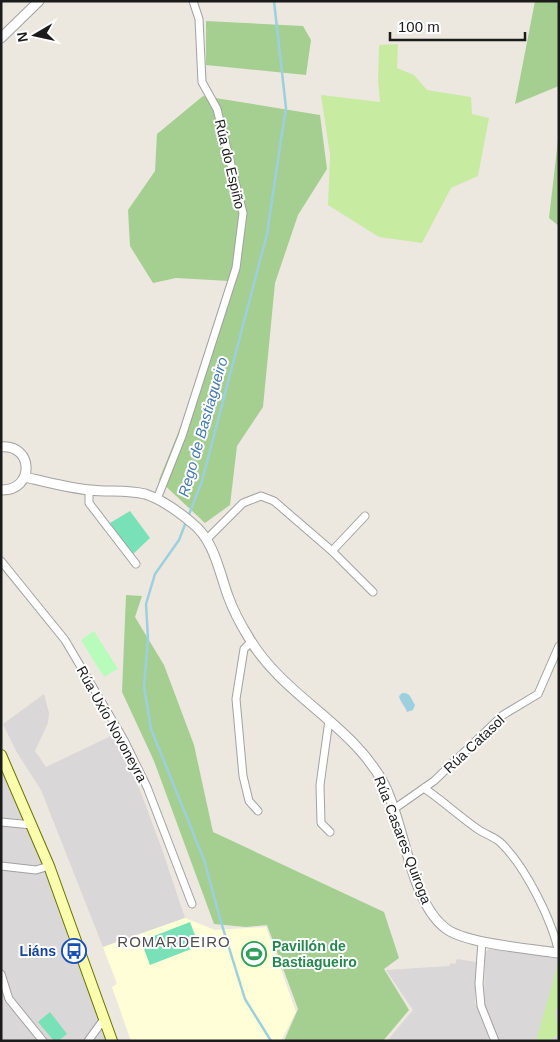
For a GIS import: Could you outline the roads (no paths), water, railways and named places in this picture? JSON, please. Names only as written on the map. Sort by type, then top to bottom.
[{"type":"main road","points":[[1,755],[49,866],[112,1041]]},
{"type":"street","points":[[1,38],[39,1]]},
{"type":"street","name":"Rúa do Espiño","points":[[157,499],[182,436],[236,268],[243,213],[218,109],[202,82],[199,19],[193,1]]},
{"type":"street","points":[[1,447],[13,448],[23,457],[26,463],[25,477],[21,483],[15,488],[1,490]]},
{"type":"street","name":"Rúa Casares Quiroga","points":[[25,477],[89,490],[144,494],[157,499],[194,524],[215,556],[228,598],[251,642],[277,674],[355,744],[372,764],[385,786],[394,809],[419,888],[436,918],[448,930],[482,941],[559,953]]},
{"type":"street","points":[[89,490],[89,503],[136,564]]},
{"type":"street","points":[[206,540],[243,503],[261,496],[274,501],[332,550],[373,592]]},
{"type":"street","points":[[332,550],[365,516]]},
{"type":"street","name":"Rúa Uxío Novoneyra","points":[[1,562],[65,640],[124,740],[147,787],[192,904]]},
{"type":"street","points":[[251,642],[244,649],[236,698],[243,776],[249,801],[258,811]]},
{"type":"street","name":"Rúa Catasol","points":[[394,809],[434,781],[503,715],[538,694],[559,646]]},
{"type":"street","points":[[329,720],[320,785],[321,823],[330,832]]},
{"type":"street","points":[[424,788],[479,830],[502,843],[518,865],[538,899],[555,936],[559,953]]},
{"type":"street","points":[[1,822],[32,825]]},
{"type":"street","points":[[1,866],[36,870],[49,866]]},
{"type":"street","points":[[482,941],[479,984],[480,1006],[495,1041]]},
{"type":"street","points":[[1,974],[9,999],[43,1041]]},
{"type":"street","points":[[88,1041],[104,1018]]},
{"type":"water","points":[[402,693],[407,693],[411,698],[415,705],[413,710],[407,712],[399,696]]},
{"type":"waterway","name":"Rego de Bastiagueiro","points":[[188,517],[202,481],[267,234],[286,108],[274,1]]},
{"type":"waterway","name":"Rego de Bastiagueiro","points":[[186,522],[179,540],[155,574],[146,604],[148,639],[144,686],[151,729],[204,860],[245,999],[271,1041]]},
{"type":"place","name":"Liáns","points":[[74,951]]},
{"type":"place","name":"Pavillón de Bastiagueiro","points":[[254,954]]},
{"type":"district","name":"ROMARDEIRO","points":[[174,942]]}]
